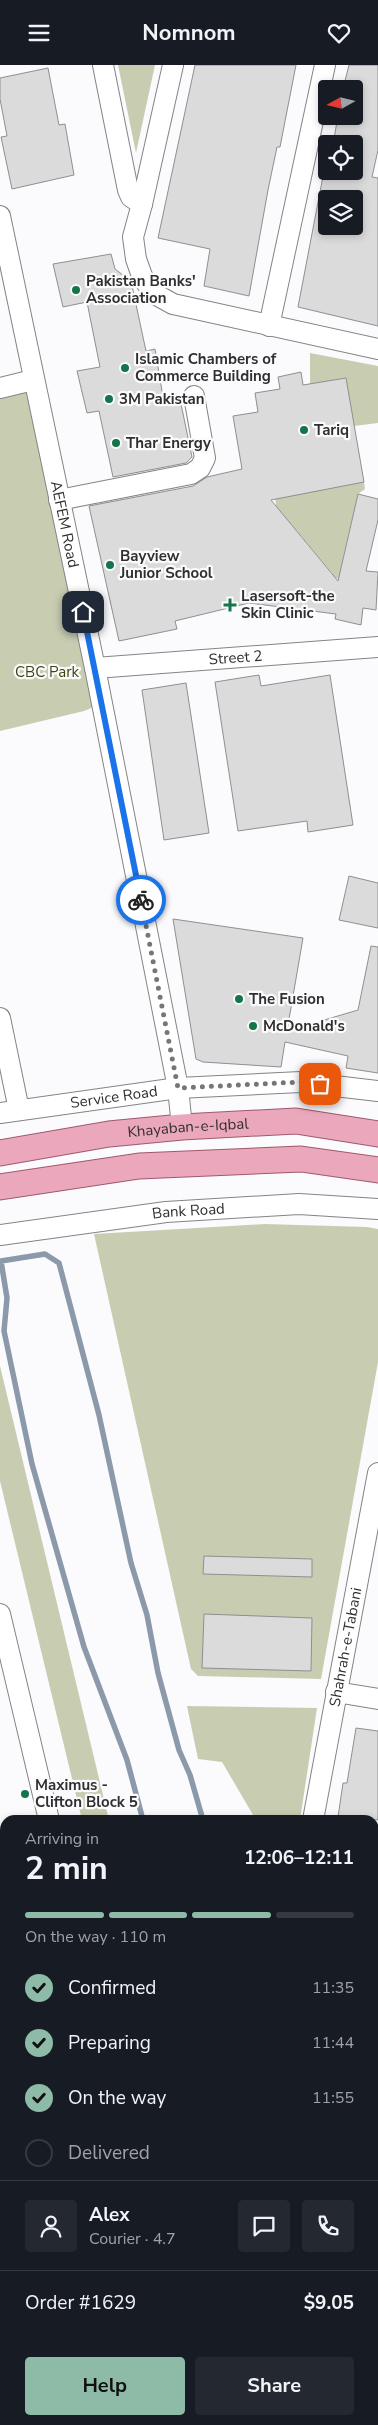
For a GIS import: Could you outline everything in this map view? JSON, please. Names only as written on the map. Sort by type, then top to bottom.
[{"type":"main road","name":"Khayaban-e-Iqbal","points":[[0,1153],[110,1134],[182,1127],[296,1121],[378,1134]]},
{"type":"main road","points":[[0,1187],[138,1167],[301,1159],[378,1170]]},
{"type":"main road","points":[[0,1201],[39,1180]]},
{"type":"street","points":[[103,65],[128,190],[131,197],[142,204]]},
{"type":"street","points":[[173,65],[142,204],[132,237],[136,259],[142,276],[153,293],[174,304],[378,349]]},
{"type":"street","points":[[269,325],[325,65]]},
{"type":"street","name":"AEFEM Road","points":[[0,216],[33,381],[95,668],[178,1088],[182,1127]]},
{"type":"street","points":[[0,388],[33,381]]},
{"type":"street","points":[[59,500],[191,474],[200,468],[205,458],[194,396]]},
{"type":"street","name":"Street 2","points":[[95,668],[274,653],[378,647]]},
{"type":"street","points":[[0,1018],[9,1112]]},
{"type":"street","name":"Service Road","points":[[9,1112],[178,1088],[301,1082],[378,1091]]},
{"type":"street","name":"Bank Road","points":[[0,1235],[166,1212],[299,1204],[378,1209]]},
{"type":"street","name":"Shahrah-e-Tabani","points":[[314,1815],[378,1473]]},
{"type":"street","points":[[0,1614],[49,1815]]},
{"type":"street","points":[[336,1692],[378,1699]]},
{"type":"green space","points":[[118,65],[155,65],[136,153]]},
{"type":"green space","points":[[310,353],[378,366],[378,423],[354,426],[346,378],[310,384]]},
{"type":"green space","name":"CBC Park","points":[[33,380],[101,704],[84,711],[0,731],[0,388]]},
{"type":"green space","points":[[273,478],[342,486],[364,482],[365,489],[358,494],[343,558],[365,571],[367,583],[328,577],[332,573],[276,506]]},
{"type":"green space","points":[[265,1224],[367,1227],[378,1229],[378,1362],[321,1679],[198,1676],[191,1669],[94,1234]]},
{"type":"green space","points":[[0,1366],[108,1815],[81,1815],[0,1481]]},
{"type":"green space","points":[[187,1706],[317,1708],[301,1815],[253,1815],[222,1762],[198,1759]]},
{"type":"building","points":[[195,65],[296,65],[280,147],[277,147],[268,190],[249,296],[204,286],[210,249],[158,238]]},
{"type":"building","points":[[349,65],[378,65],[378,150],[372,177],[378,178],[378,326],[298,307],[318,202],[318,235],[363,235],[363,190],[320,190],[322,180],[363,180],[363,135],[335,135],[336,125],[363,125],[363,80],[345,80]]},
{"type":"building","points":[[48,68],[59,125],[65,124],[74,175],[12,189],[1,137],[7,136],[0,99],[0,78]]},
{"type":"building","name":"Islamic Chambers of Commerce Building","points":[[111,254],[115,269],[131,281],[146,351],[155,349],[164,403],[180,399],[192,457],[186,463],[113,477],[99,411],[87,413],[77,371],[100,367],[87,302],[63,307],[53,264]]},
{"type":"building","points":[[301,372],[303,385],[346,378],[364,482],[271,500],[338,581],[358,494],[378,499],[378,520],[366,571],[378,572],[376,610],[363,608],[361,625],[335,619],[336,614],[249,603],[175,621],[177,629],[119,641],[89,506],[193,486],[207,477],[242,469],[233,416],[258,412],[255,393],[280,389],[278,377]]},
{"type":"building","points":[[259,675],[261,686],[330,675],[353,825],[308,832],[307,821],[238,831],[215,682]]},
{"type":"building","points":[[186,683],[209,833],[164,840],[142,690]]},
{"type":"building","points":[[349,876],[378,883],[378,928],[339,920]]},
{"type":"building","name":"The Fusion","points":[[173,919],[303,938],[287,1031],[358,1010],[371,946],[378,947],[378,1073],[346,1068],[348,1056],[285,1042],[281,1067],[203,1062],[196,1059]]},
{"type":"building","points":[[204,1556],[312,1559],[312,1577],[203,1574]]},
{"type":"building","points":[[204,1614],[312,1618],[311,1671],[202,1668]]},
{"type":"building","points":[[356,1728],[378,1731],[378,1815],[338,1815],[343,1783],[347,1783]]},
{"type":"waterway","points":[[142,1815],[127,1760],[84,1647],[32,1464],[4,1331],[7,1298],[1,1261],[45,1254],[59,1263],[99,1415],[131,1563],[147,1615],[158,1673],[179,1750],[190,1775],[202,1815]]},
{"type":"way so far","points":[[141,900],[178,1088],[301,1082],[320,1084]]},
{"type":"place","name":"Pakistan Banks' Association","points":[[76,290]]},
{"type":"place","name":"Islamic Chambers of Commerce Building","points":[[125,368]]},
{"type":"place","name":"3M Pakistan","points":[[109,399]]},
{"type":"place","name":"Tariq","points":[[304,430]]},
{"type":"place","name":"Thar Energy","points":[[116,443]]},
{"type":"place","name":"Bayview Junior School","points":[[110,565]]},
{"type":"place","name":"Lasersoft-the Skin Clinic","points":[[230,605]]},
{"type":"place","name":"The Fusion","points":[[239,999]]},
{"type":"place","name":"McDonald's","points":[[253,1026]]},
{"type":"place","name":"Maximus - Clifton Block 5","points":[[25,1794]]},
{"type":"route","points":[[83,612],[141,900]]}]
